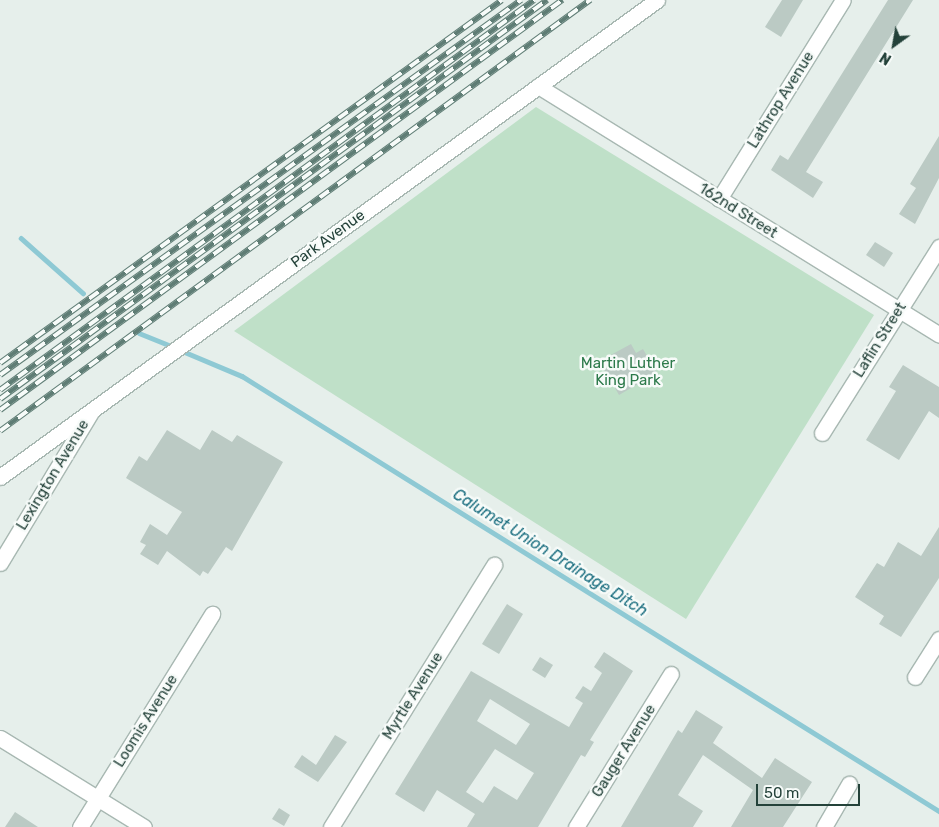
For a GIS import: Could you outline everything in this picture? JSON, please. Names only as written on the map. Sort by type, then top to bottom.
[{"type":"street","name":"Park Avenue","points":[[0,478],[657,0]]},
{"type":"street","name":"Lathrop Avenue","points":[[719,199],[842,0]]},
{"type":"street","name":"162nd Street","points":[[538,86],[939,336]]},
{"type":"street","name":"Laflin Street","points":[[822,433],[939,247]]},
{"type":"street","name":"Lexington Avenue","points":[[0,563],[91,412]]},
{"type":"street","name":"Myrtle Avenue","points":[[331,827],[494,565]]},
{"type":"street","name":"Loomis Avenue","points":[[80,827],[212,614]]},
{"type":"street","points":[[915,677],[939,639]]},
{"type":"street","name":"Gauger Avenue","points":[[576,827],[671,674]]},
{"type":"street","points":[[0,738],[144,827]]},
{"type":"street","points":[[824,827],[849,784]]},
{"type":"green space","name":"Martin Luther King Park","points":[[536,107],[874,315],[686,619],[234,331]]},
{"type":"building","points":[[782,0],[803,0],[781,37],[765,27]]},
{"type":"building","points":[[888,0],[913,0],[806,172],[823,182],[813,198],[771,170],[780,155],[788,160]]},
{"type":"building","points":[[939,136],[939,178],[915,224],[899,214],[916,188],[910,184]]},
{"type":"building","points":[[875,242],[893,253],[884,267],[866,255]]},
{"type":"building","points":[[631,344],[636,353],[643,349],[657,373],[619,395],[604,369],[612,365],[607,357]]},
{"type":"building","points":[[903,365],[939,387],[939,418],[929,411],[899,460],[866,440],[896,391],[889,387]]},
{"type":"building","points":[[167,430],[200,450],[212,430],[232,442],[237,435],[283,462],[232,551],[226,547],[208,574],[203,571],[200,576],[167,551],[158,565],[140,554],[146,545],[140,542],[150,524],[167,535],[182,512],[126,478],[139,456],[147,461]]},
{"type":"building","points":[[939,527],[939,578],[901,637],[879,624],[884,616],[855,597],[877,563],[884,567],[898,542],[921,556]]},
{"type":"building","points":[[507,604],[523,614],[499,654],[482,644]]},
{"type":"building","points":[[604,652],[633,671],[590,740],[594,742],[585,757],[581,755],[538,827],[467,827],[475,814],[437,790],[424,812],[395,794],[471,671],[569,727],[583,703],[575,698],[583,686],[591,691],[602,673],[594,667]],"holes":[[[490,699],[530,724],[516,745],[477,721]],[[495,749],[534,773],[517,800],[494,786],[483,803],[466,792]]]},
{"type":"building","points":[[540,657],[553,665],[545,678],[532,670]]},
{"type":"building","points":[[696,710],[723,727],[713,743],[762,778],[775,758],[812,782],[783,827],[731,827],[753,790],[703,755],[678,795],[703,811],[693,827],[621,827],[678,730],[682,733]]},
{"type":"building","points":[[335,735],[347,742],[318,782],[294,767],[302,755],[316,765]]},
{"type":"building","points":[[279,808],[290,815],[284,826],[272,819]]},
{"type":"building","points":[[15,812],[38,827],[5,827]]},
{"type":"waterway","name":"Calumet Union Drainage Ditch","points":[[21,238],[83,293]]},
{"type":"waterway","name":"Calumet Union Drainage Ditch","points":[[139,333],[173,347]]},
{"type":"waterway","name":"Calumet Union Drainage Ditch","points":[[180,350],[242,376],[939,811]]},
{"type":"railway","points":[[0,363],[502,0]]},
{"type":"railway","points":[[0,375],[521,0]]},
{"type":"railway","points":[[0,390],[534,0]]},
{"type":"railway","points":[[0,399],[547,0]]},
{"type":"railway","points":[[0,410],[562,0]]},
{"type":"railway","points":[[0,431],[590,0]]}]
